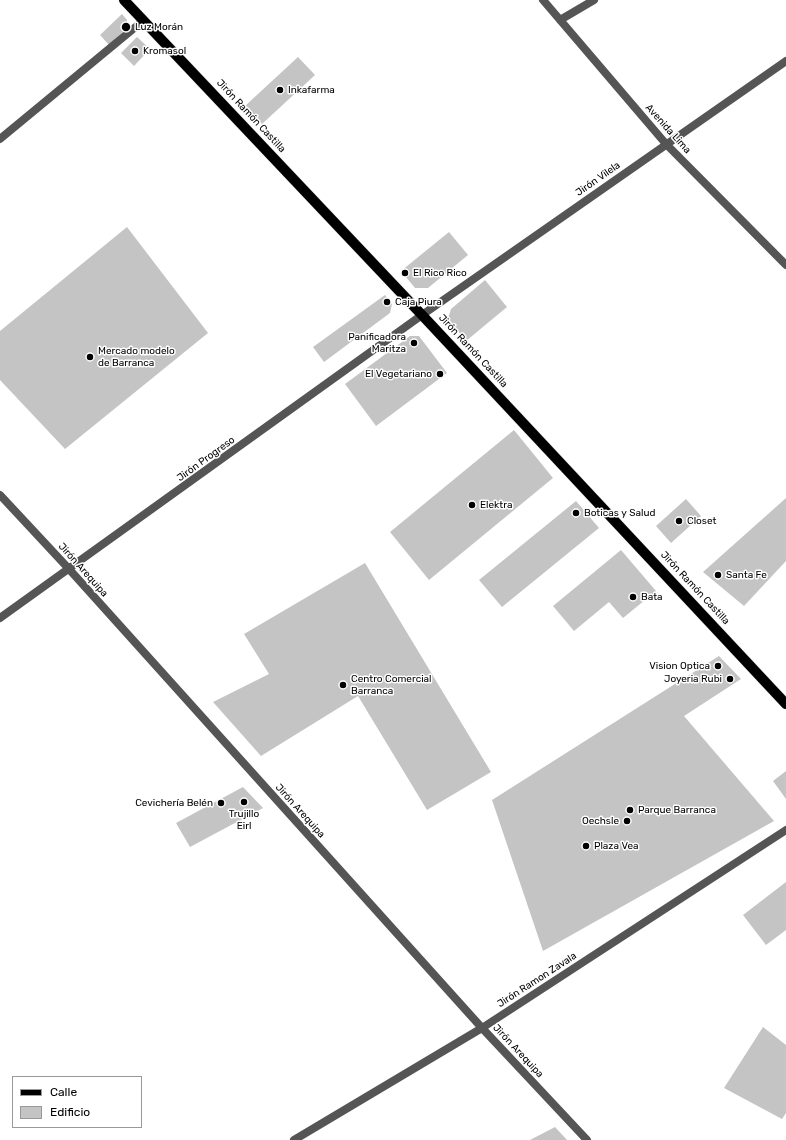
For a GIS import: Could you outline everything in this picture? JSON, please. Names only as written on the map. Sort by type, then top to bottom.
[{"type":"main road","name":"Jirón Ramón Castilla","points":[[124,0],[422,315],[786,704]]},
{"type":"street","name":"Avenida Lima","points":[[543,0],[666,144],[786,265]]},
{"type":"street","points":[[560,20],[594,0]]},
{"type":"street","points":[[0,139],[144,20]]},
{"type":"street","name":"Jirón Vilela","points":[[422,315],[786,61]]},
{"type":"street","name":"Jirón Progreso","points":[[0,618],[422,315]]},
{"type":"street","name":"Jirón Arequipa","points":[[0,495],[69,569],[482,1028],[587,1140]]},
{"type":"street","name":"Jirón Ramon Zavala","points":[[294,1140],[482,1028],[786,830]]},
{"type":"building","points":[[122,14],[127,20],[127,28],[109,45],[100,35]]},
{"type":"building","name":"Kromasol","points":[[137,37],[150,49],[134,66],[121,53]]},
{"type":"building","name":"Inkafarma","points":[[298,57],[315,75],[262,124],[245,106]]},
{"type":"building","name":"Mercado modelo de Barranca","points":[[127,227],[208,333],[65,449],[0,380],[0,331]]},
{"type":"building","points":[[449,232],[468,255],[428,288],[415,288],[401,271]]},
{"type":"building","points":[[485,280],[507,307],[466,341],[448,319],[451,309]]},
{"type":"building","points":[[385,295],[392,304],[390,313],[324,362],[313,347]]},
{"type":"building","points":[[410,336],[419,336],[447,373],[376,426],[345,384]]},
{"type":"building","name":"Elektra","points":[[514,430],[553,478],[429,580],[390,532]]},
{"type":"building","points":[[786,498],[786,561],[744,606],[703,572]]},
{"type":"building","name":"Closet","points":[[686,499],[701,516],[671,543],[656,526]]},
{"type":"building","points":[[576,501],[599,528],[502,607],[479,580]]},
{"type":"building","points":[[621,550],[656,591],[623,618],[609,602],[574,631],[553,606]]},
{"type":"building","name":"Centro Comercial Barranca","points":[[365,563],[491,772],[427,810],[358,696],[261,756],[213,702],[269,674],[244,634]]},
{"type":"building","name":"Parque Barranca","points":[[719,656],[741,679],[684,716],[774,821],[543,951],[492,800]]},
{"type":"building","points":[[786,771],[786,799],[773,781]]},
{"type":"building","points":[[243,787],[263,808],[190,847],[176,823]]},
{"type":"building","points":[[786,882],[786,930],[766,945],[743,915]]},
{"type":"building","points":[[763,1027],[786,1045],[786,1113],[782,1119],[724,1088]]},
{"type":"building","points":[[555,1127],[567,1140],[530,1140]]},
{"type":"place","name":"Luz Morán","points":[[126,27]]},
{"type":"place","name":"Kromasol","points":[[135,51]]},
{"type":"place","name":"Inkafarma","points":[[280,90]]},
{"type":"place","name":"El Rico Rico","points":[[405,273]]},
{"type":"place","name":"Caja Piura","points":[[387,302]]},
{"type":"place","name":"Panificadora Maritza","points":[[414,343]]},
{"type":"place","name":"Mercado modelo de Barranca","points":[[90,357]]},
{"type":"place","name":"El Vegetariano","points":[[440,374]]},
{"type":"place","name":"Elektra","points":[[472,505]]},
{"type":"place","name":"Boticas y Salud","points":[[576,513]]},
{"type":"place","name":"Closet","points":[[679,521]]},
{"type":"place","name":"Santa Fe","points":[[718,575]]},
{"type":"place","name":"Bata","points":[[633,597]]},
{"type":"place","name":"Vision Optica","points":[[718,666]]},
{"type":"place","name":"Joyeria Rubi","points":[[730,679]]},
{"type":"place","name":"Centro Comercial Barranca","points":[[343,685]]},
{"type":"place","name":"Trujillo Eirl","points":[[244,802]]},
{"type":"place","name":"Cevichería Belén","points":[[221,803]]},
{"type":"place","name":"Parque Barranca","points":[[630,810]]},
{"type":"place","name":"Oechsle","points":[[627,821]]},
{"type":"place","name":"Plaza Vea","points":[[586,846]]}]
